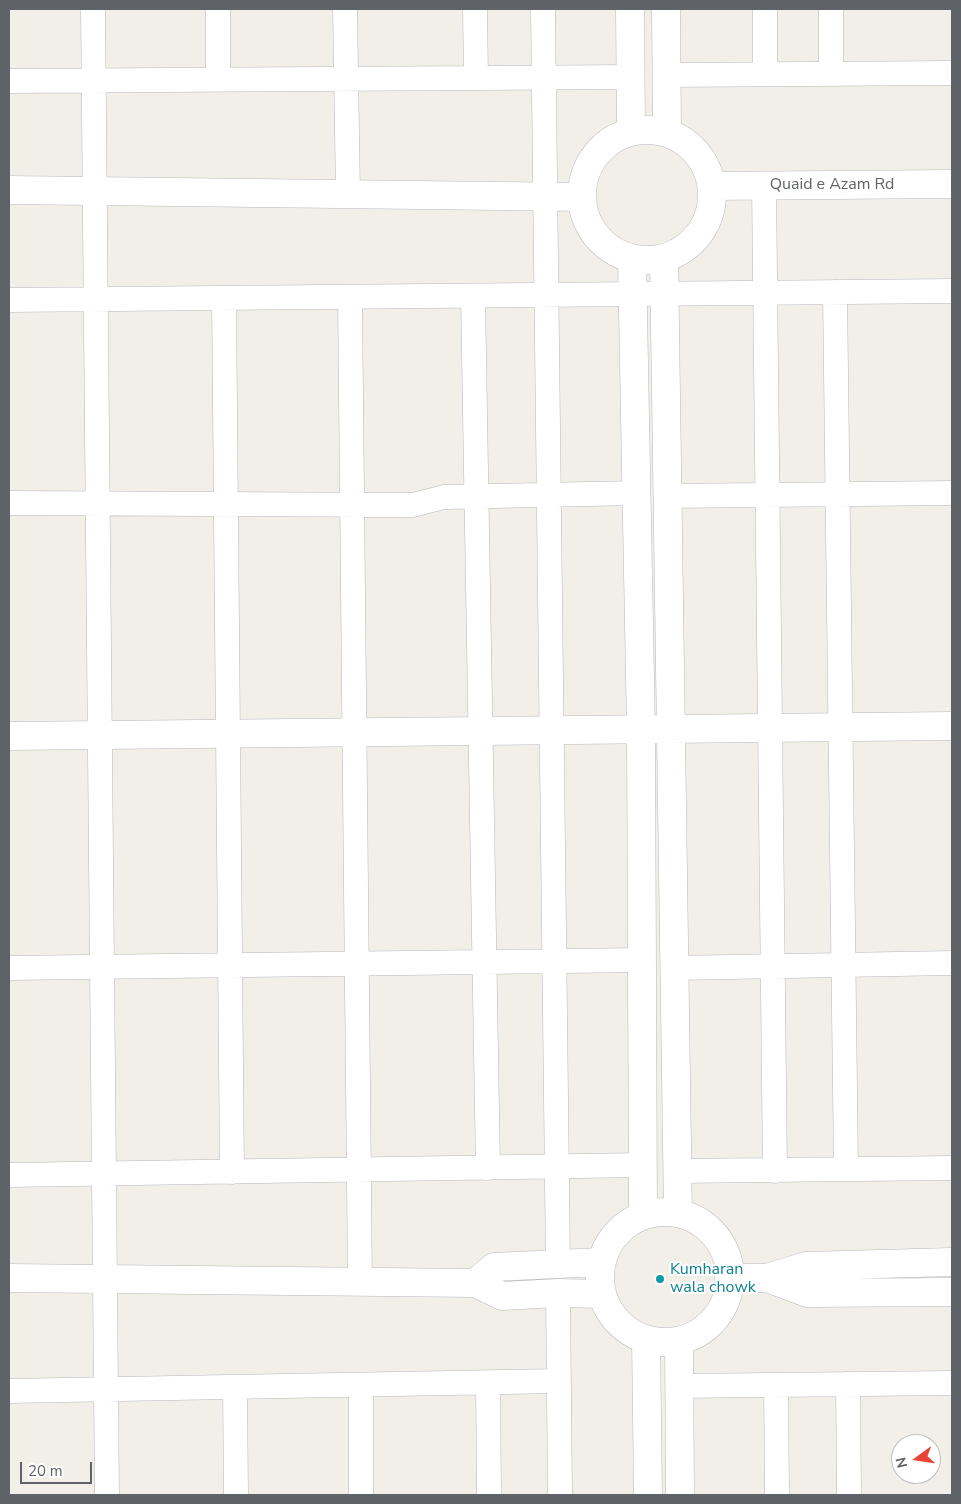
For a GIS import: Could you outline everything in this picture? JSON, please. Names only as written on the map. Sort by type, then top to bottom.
[{"type":"street","points":[[93,9],[107,1495]]},
{"type":"street","points":[[218,9],[218,80]]},
{"type":"street","points":[[345,9],[348,194]]},
{"type":"street","points":[[475,9],[476,78]]},
{"type":"street","points":[[543,9],[558,1264]]},
{"type":"street","points":[[630,9],[632,131]]},
{"type":"street","points":[[666,9],[667,132]]},
{"type":"street","points":[[765,9],[765,74]]},
{"type":"street","points":[[831,74],[832,9]]},
{"type":"street","points":[[666,75],[952,73]]},
{"type":"street","points":[[9,80],[631,77]]},
{"type":"street","points":[[648,129],[667,132],[688,144],[704,163],[712,186],[712,207],[704,227],[691,244],[664,259],[648,261],[632,259],[613,251],[597,236],[586,218],[582,197],[584,178],[592,159],[606,144],[632,131],[648,129]]},
{"type":"street","name":"Quaid e Azam Rd","points":[[712,186],[952,184]]},
{"type":"street","points":[[764,186],[775,1170]]},
{"type":"street","points":[[9,190],[582,197]]},
{"type":"street","points":[[632,259],[641,729],[643,1215]]},
{"type":"street","points":[[664,259],[678,1213]]},
{"type":"street","points":[[9,300],[952,291]]},
{"type":"street","points":[[835,292],[845,965],[846,1169]]},
{"type":"street","points":[[473,296],[488,1168]]},
{"type":"street","points":[[350,297],[360,1282]]},
{"type":"street","points":[[224,298],[232,1172]]},
{"type":"street","points":[[9,503],[413,505],[444,497],[636,493]]},
{"type":"street","points":[[667,496],[952,494]]},
{"type":"street","points":[[9,736],[952,726]]},
{"type":"street","points":[[9,968],[642,960]]},
{"type":"street","points":[[674,968],[952,962]]},
{"type":"street","points":[[9,1175],[643,1165]]},
{"type":"street","points":[[677,1171],[952,1168]]},
{"type":"street","points":[[660,1212],[678,1213],[695,1219],[709,1230],[720,1244],[727,1260],[729,1278],[726,1299],[715,1318],[699,1332],[679,1341],[662,1342],[646,1340],[631,1333],[618,1322],[608,1309],[602,1294],[600,1269],[607,1246],[622,1227],[643,1215],[660,1212]]},
{"type":"street","points":[[475,1283],[494,1268],[602,1262]]},
{"type":"street","points":[[729,1278],[767,1278],[806,1266],[952,1262]]},
{"type":"street","points":[[9,1278],[475,1283],[502,1296],[558,1293],[602,1294]]},
{"type":"street","points":[[767,1278],[806,1293],[952,1292]]},
{"type":"street","points":[[558,1293],[560,1495]]},
{"type":"street","points":[[646,1340],[648,1495]]},
{"type":"street","points":[[679,1341],[680,1495]]},
{"type":"street","points":[[9,1391],[559,1381]]},
{"type":"street","points":[[488,1382],[489,1495]]},
{"type":"street","points":[[679,1386],[952,1382]]},
{"type":"street","points":[[848,1384],[849,1495]]},
{"type":"street","points":[[361,1385],[361,1495]]},
{"type":"street","points":[[776,1385],[777,1495]]},
{"type":"street","points":[[235,1387],[236,1495]]},
{"type":"place","name":"Kumharan wala chowk","points":[[660,1279]]}]
